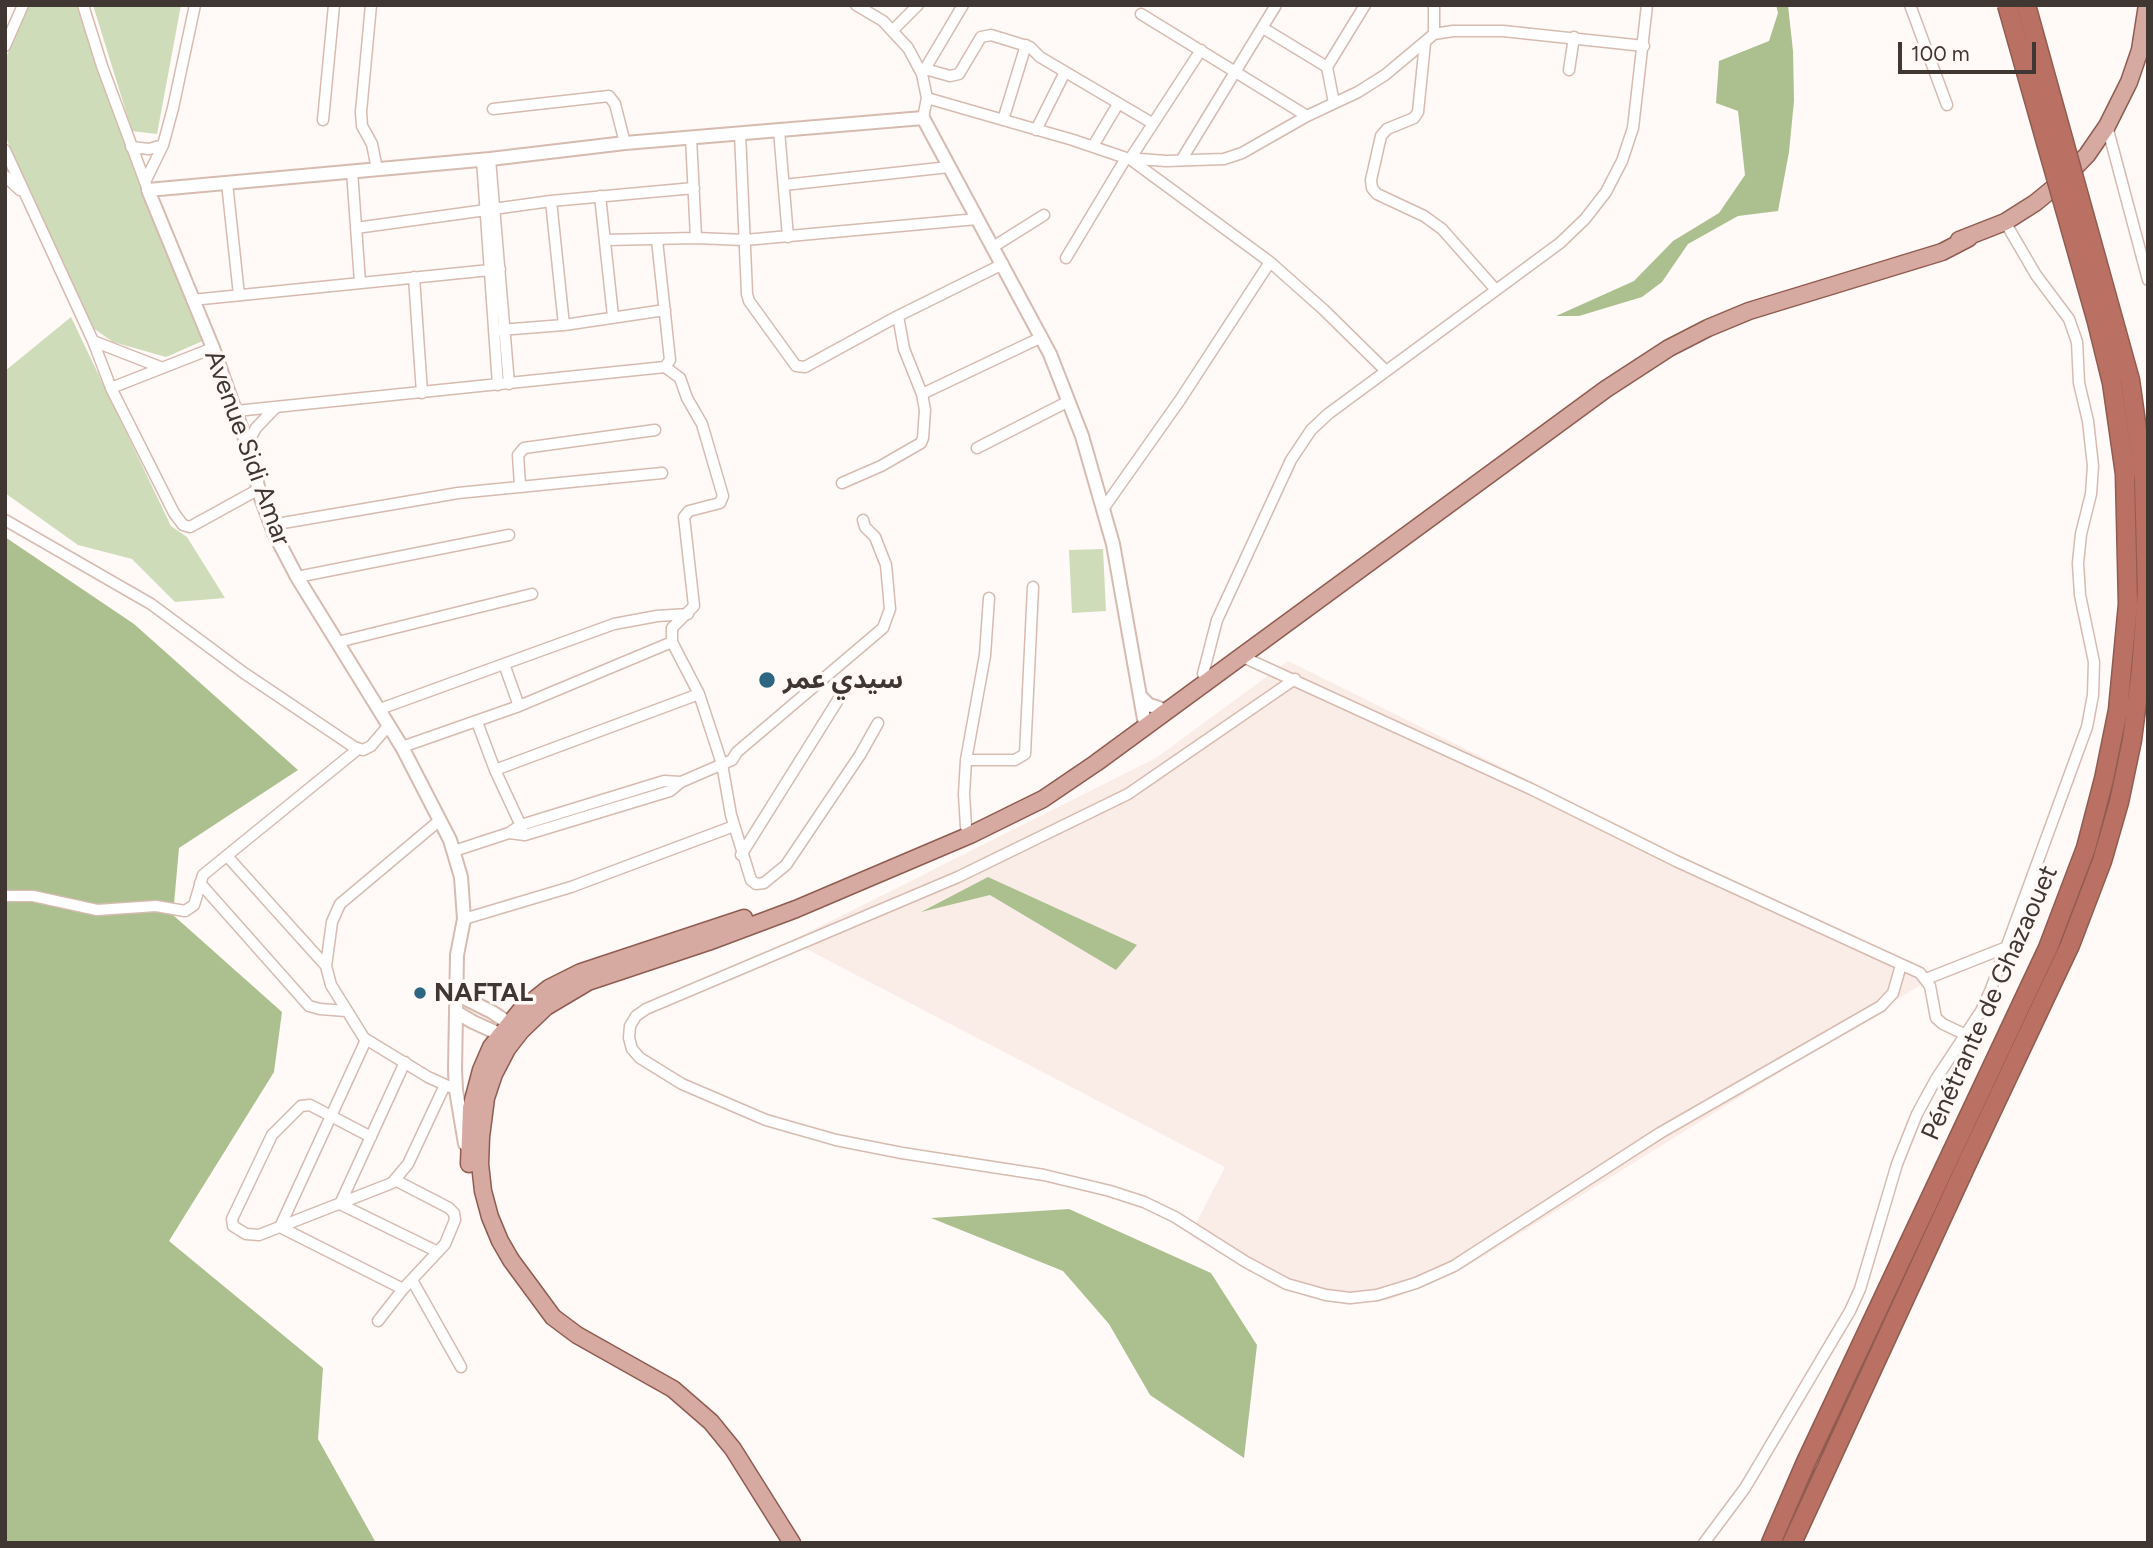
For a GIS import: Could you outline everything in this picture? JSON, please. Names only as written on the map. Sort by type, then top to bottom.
[{"type":"highway","name":"Pénétrante de Ghazaouet","points":[[1791,1543],[1961,1155],[2048,948],[2086,848],[2118,710],[2128,604],[2128,533],[2125,474],[2112,383],[2007,5]]},
{"type":"highway","name":"Pénétrante de Ghazaouet","points":[[1771,1543],[1806,1462],[2070,945],[2102,861],[2119,802],[2132,740],[2147,591],[2144,480],[2130,380],[2026,5]]},
{"type":"main road","points":[[792,1543],[733,1449],[699,1410],[660,1380],[577,1335],[553,1317],[500,1241],[490,1217],[481,1178],[480,1151],[486,1098],[511,1032],[587,982],[708,942],[796,909],[1019,812],[1079,775],[1606,389],[1669,348],[1749,311],[1942,252],[2005,222],[2062,181],[2087,155],[2107,125],[2123,97],[2135,66],[2147,5]]},
{"type":"main road","points":[[545,1308],[524,1290],[488,1232],[474,1193],[470,1164],[470,1122],[474,1095],[485,1058],[549,988],[581,972],[793,901],[966,827],[1041,789],[1144,719],[1601,381],[1663,341],[1717,314],[1770,295],[1969,238]]},
{"type":"street","points":[[5,46],[23,5]]},
{"type":"street","name":"Avenue Sidi Amar","points":[[83,5],[131,147],[236,411],[271,525],[297,577],[402,747],[454,851],[461,877],[464,919],[457,955],[450,1087],[470,1164]]},
{"type":"street","points":[[195,5],[163,145],[146,186],[227,183],[779,130],[928,105],[1003,120],[1128,158],[1270,262],[1307,293],[1386,372]]},
{"type":"street","points":[[323,120],[334,5]]},
{"type":"street","points":[[371,5],[361,112],[362,126],[372,144],[377,169]]},
{"type":"street","points":[[856,5],[893,30],[924,72],[928,105],[949,167],[1042,337],[1069,401],[1090,461],[1113,544],[1144,719]]},
{"type":"street","points":[[893,30],[918,5]]},
{"type":"street","points":[[924,72],[963,5]]},
{"type":"street","points":[[1182,159],[1276,5]]},
{"type":"street","points":[[1334,103],[1327,67],[1365,5]]},
{"type":"street","points":[[1434,5],[1434,34]]},
{"type":"street","points":[[1203,674],[1217,620],[1296,449],[1319,422],[1573,231],[1606,192],[1622,161],[1633,128],[1647,5]]},
{"type":"street","points":[[1910,5],[1947,105]]},
{"type":"street","points":[[1141,14],[1307,116]]},
{"type":"street","points":[[1263,27],[1327,67]]},
{"type":"street","points":[[1128,158],[1232,157],[1385,75],[1434,34],[1503,31],[1644,47]]},
{"type":"street","points":[[924,72],[950,76],[959,74],[984,36],[990,35],[1026,45],[1065,72],[1152,123]]},
{"type":"street","points":[[1569,70],[1574,37]]},
{"type":"street","points":[[1425,43],[1418,112],[1414,118],[1387,129],[1381,136],[1371,180],[1372,188],[1377,194],[1424,216],[1441,229],[1496,290]]},
{"type":"street","points":[[1003,120],[1026,45]]},
{"type":"street","points":[[1066,258],[1128,158],[1201,50]]},
{"type":"street","points":[[1036,130],[1065,72]]},
{"type":"street","points":[[493,109],[609,96],[615,104],[625,143]]},
{"type":"street","points":[[1093,146],[1118,104]]},
{"type":"street","points":[[2107,125],[2148,280]]},
{"type":"street","points":[[779,130],[788,236]]},
{"type":"street","points":[[740,133],[746,287],[749,301],[796,366],[806,367],[898,316],[1003,264]]},
{"type":"street","points":[[691,137],[696,238]]},
{"type":"street","points":[[131,147],[149,149],[163,145]]},
{"type":"street","points":[[6,153],[93,341],[111,388],[174,513],[183,525],[190,527],[259,489]]},
{"type":"street","points":[[486,160],[489,209],[488,269],[503,384]]},
{"type":"street","points":[[784,185],[949,167]]},
{"type":"street","points":[[352,171],[360,282]]},
{"type":"street","points":[[5,176],[27,199]]},
{"type":"street","points":[[227,183],[239,295]]},
{"type":"street","points":[[356,228],[551,201],[694,188]]},
{"type":"street","points":[[600,196],[613,316]]},
{"type":"street","points":[[551,201],[564,325]]},
{"type":"street","points":[[489,209],[499,269],[498,330]]},
{"type":"street","points":[[993,247],[1044,215]]},
{"type":"street","points":[[605,240],[746,240],[977,219]]},
{"type":"street","points":[[1704,1543],[1745,1488],[1850,1311],[1860,1289],[1897,1164],[1917,1114],[1981,1011],[2083,743],[2091,711],[2095,678],[2092,646],[2078,578],[2079,548],[2091,494],[2093,466],[2088,422],[2078,383],[2075,335],[2069,319],[2031,268],[2005,222]]},
{"type":"street","points":[[657,240],[670,360],[665,367]]},
{"type":"street","points":[[1103,509],[1180,400],[1270,262]]},
{"type":"street","points":[[192,300],[499,269]]},
{"type":"street","points":[[414,277],[422,393]]},
{"type":"street","points":[[498,330],[564,325],[664,310]]},
{"type":"street","points":[[842,483],[869,472],[921,443],[925,410],[922,394],[904,349],[898,316]]},
{"type":"street","points":[[922,394],[1042,337]]},
{"type":"street","points":[[93,341],[160,367]]},
{"type":"street","points":[[111,388],[213,348]]},
{"type":"street","points":[[236,411],[665,367],[680,378],[687,398],[702,424],[723,496],[720,503],[689,511],[684,517],[694,606],[672,628],[672,642],[699,694],[722,764],[725,789],[741,855],[747,874],[756,884],[770,881],[779,872],[860,755],[877,723]]},
{"type":"street","points":[[977,448],[1069,401]]},
{"type":"street","points":[[247,444],[256,428],[276,407]]},
{"type":"street","points":[[520,485],[518,455],[522,449],[655,430]]},
{"type":"street","points":[[271,525],[458,493],[662,473]]},
{"type":"street","points":[[5,520],[151,604],[244,673],[358,749]]},
{"type":"street","points":[[454,851],[670,791],[681,782],[732,760],[737,752],[883,628],[890,609],[886,565],[875,537],[865,527],[863,520]]},
{"type":"street","points":[[297,577],[509,535]]},
{"type":"street","points":[[966,760],[1015,760],[1025,754],[1034,587]]},
{"type":"street","points":[[338,642],[532,594]]},
{"type":"street","points":[[966,827],[966,760],[985,655],[989,598]]},
{"type":"street","points":[[380,709],[614,624],[657,616],[688,614]]},
{"type":"street","points":[[402,747],[519,706],[672,642]]},
{"type":"street","points":[[1243,657],[1531,789],[1676,861],[1901,965],[1926,979],[1937,1018],[1943,1024],[1966,1035]]},
{"type":"street","points":[[504,664],[519,706]]},
{"type":"street","points":[[1295,679],[1153,780],[1128,794],[958,877],[640,1012],[630,1026],[632,1049],[682,1084],[766,1120],[862,1145],[1044,1175],[1110,1191],[1175,1217],[1246,1262],[1287,1284],[1326,1295],[1350,1298],[1377,1295],[1416,1283],[1454,1266],[1660,1133],[1881,1006],[1893,993],[1901,965]]},
{"type":"street","points":[[741,855],[843,692]]},
{"type":"street","points":[[495,770],[699,694]]},
{"type":"street","points":[[1141,697],[1149,705],[1159,708]]},
{"type":"street","points":[[477,722],[495,770],[523,830]]},
{"type":"street","points":[[5,896],[33,896],[97,910],[156,906],[185,911],[194,905],[203,875],[358,749],[370,746],[389,725]]},
{"type":"street","points":[[371,1137],[304,1104],[278,1127],[231,1221],[235,1227],[250,1235],[259,1235],[395,1180],[408,1164],[450,1087],[366,1040],[331,985],[326,966],[332,922],[340,904],[440,820]]},
{"type":"street","points":[[464,919],[571,887],[734,826]]},
{"type":"street","points":[[228,856],[326,966]]},
{"type":"street","points":[[200,883],[309,1006],[346,1011]]},
{"type":"street","points":[[1926,979],[2007,947]]},
{"type":"street","points":[[456,994],[492,1012],[511,1032]]},
{"type":"street","points":[[456,1012],[473,1023],[511,1032]]},
{"type":"street","points":[[280,1227],[366,1040]]},
{"type":"street","points":[[340,1204],[405,1062]]},
{"type":"street","points":[[379,1321],[403,1289],[438,1252],[453,1231],[455,1220],[454,1213],[449,1208],[395,1180]]},
{"type":"street","points":[[340,1204],[438,1252]]},
{"type":"street","points":[[280,1227],[403,1289]]},
{"type":"street","points":[[412,1280],[461,1367]]},
{"type":"shaded area","points":[[1288,661],[1930,979],[1461,1270],[1389,1300],[1347,1305],[1280,1289],[1190,1235],[1225,1167],[791,941],[1156,758]]},
{"type":"green space","points":[[28,5],[79,5],[125,144],[160,237],[205,340],[166,357],[113,342],[93,328],[28,196],[5,134],[5,60]]},
{"type":"green space","points":[[93,5],[181,5],[157,134],[132,131]]},
{"type":"green space","points":[[1776,5],[1788,5],[1793,51],[1794,101],[1789,152],[1778,211],[1738,216],[1688,244],[1662,282],[1642,297],[1579,316],[1556,316],[1634,281],[1673,241],[1719,213],[1745,175],[1738,111],[1716,103],[1719,61],[1769,41],[1778,13]]},
{"type":"green space","points":[[71,317],[171,526],[187,537],[225,598],[175,602],[132,559],[78,545],[5,493],[5,371]]},
{"type":"green space","points":[[5,537],[134,624],[298,770],[179,848],[173,915],[282,1012],[274,1072],[169,1241],[323,1368],[318,1439],[376,1543],[5,1543]]},
{"type":"green space","points":[[1103,549],[1106,611],[1072,613],[1069,550]]},
{"type":"green space","points":[[988,877],[1137,945],[1116,970],[990,895],[921,912]]},
{"type":"green space","points":[[1069,1209],[1211,1273],[1257,1345],[1244,1458],[1150,1395],[1109,1324],[1063,1271],[931,1218]]},
{"type":"place","name":"سيدي عمر","points":[[767,680]]},
{"type":"place","name":"NAFTAL","points":[[420,993]]}]
